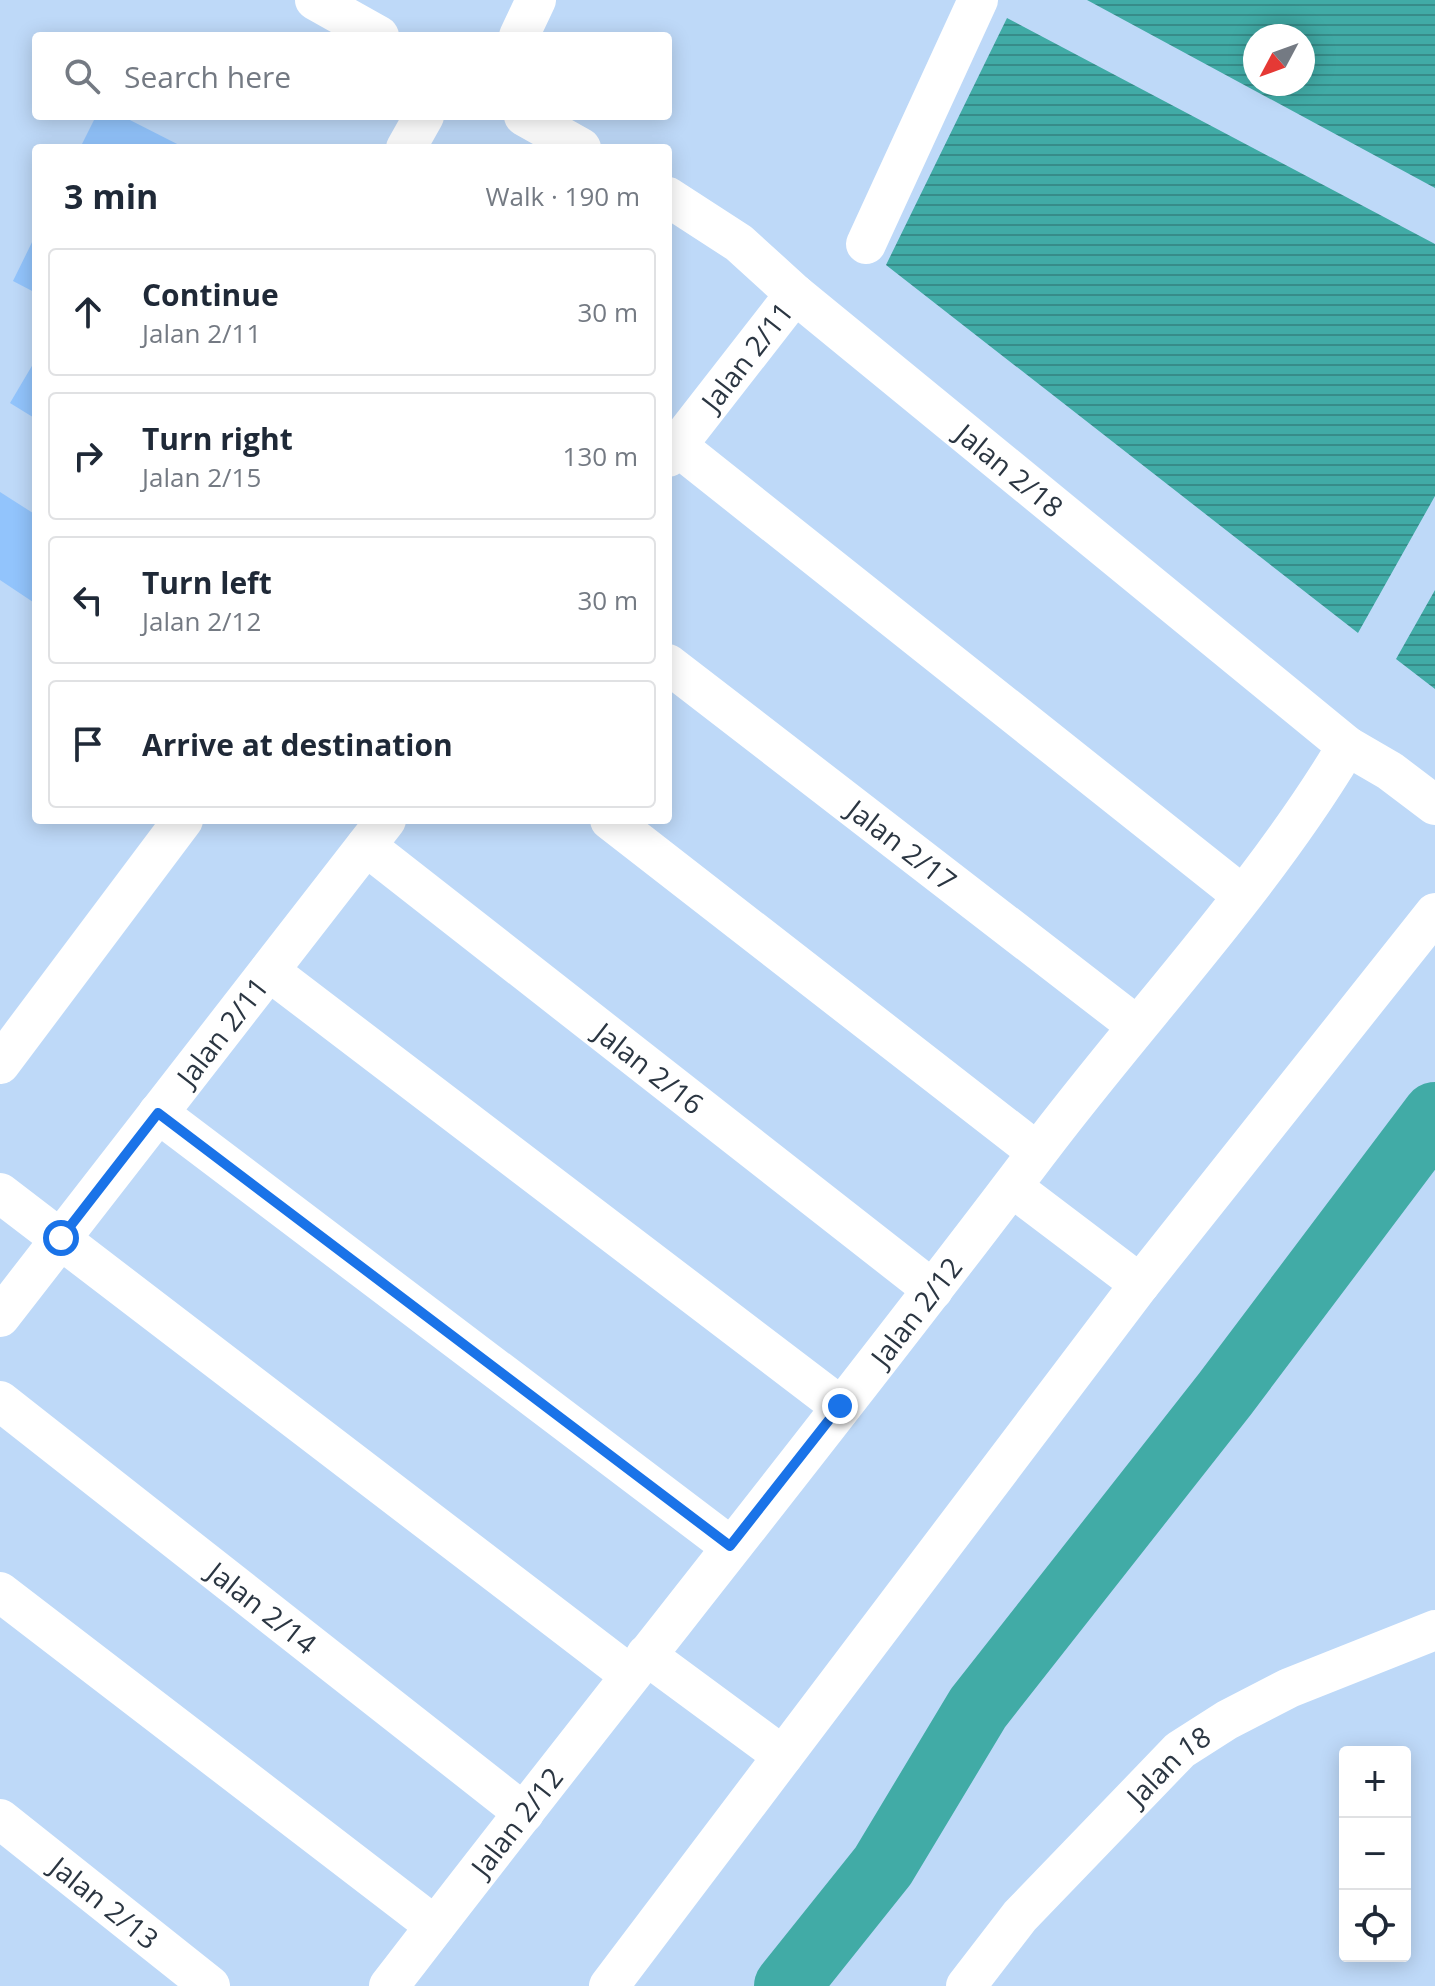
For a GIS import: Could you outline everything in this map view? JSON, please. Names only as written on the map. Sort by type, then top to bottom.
[{"type":"street","points":[[315,0],[372,32]]},
{"type":"street","points":[[521,32],[536,0]]},
{"type":"street","points":[[866,244],[978,0]]},
{"type":"street","points":[[408,144],[422,120]]},
{"type":"street","points":[[531,120],[574,144]]},
{"type":"street","name":"Jalan 2/18","points":[[672,200],[739,243],[795,294],[1347,746],[1390,771],[1435,805]]},
{"type":"street","name":"Jalan 2/11","points":[[672,452],[795,294]]},
{"type":"street","points":[[672,452],[1242,895]]},
{"type":"street","name":"Jalan 2/17","points":[[672,667],[1137,1026]]},
{"type":"street","name":"Jalan 2/12","points":[[389,1986],[933,1290],[1037,1152],[1242,895],[1316,799],[1347,746]]},
{"type":"street","points":[[0,1064],[180,824]]},
{"type":"street","points":[[615,824],[1037,1152]]},
{"type":"street","name":"Jalan 2/11","points":[[0,1317],[376,833]]},
{"type":"street","name":"Jalan 2/16","points":[[376,833],[933,1290]]},
{"type":"street","points":[[609,1986],[1140,1284],[1435,913]]},
{"type":"street","points":[[269,971],[840,1406]]},
{"type":"street","points":[[158,1113],[730,1546]]},
{"type":"street","points":[[1012,1187],[1140,1284]]},
{"type":"street","points":[[0,1193],[638,1665],[783,1756]]},
{"type":"street","name":"Jalan 2/14","points":[[0,1401],[524,1813]]},
{"type":"street","points":[[0,1592],[435,1926]]},
{"type":"street","name":"Jalan 18","points":[[966,1986],[1020,1916],[1180,1750],[1227,1720],[1289,1688],[1435,1630]]},
{"type":"street","name":"Jalan 2/13","points":[[0,1819],[210,1986]]},
{"type":"shaded area","points":[[1087,0],[1435,0],[1435,188],[1265,96],[1315,96],[1315,24],[1243,24],[1243,84]]},
{"type":"shaded area","points":[[1007,18],[1435,244],[1435,496],[1358,633],[886,265]]},
{"type":"shaded area","points":[[1435,590],[1435,689],[1396,659]]},
{"type":"building","points":[[94,120],[130,120],[177,144],[82,144]]},
{"type":"building","points":[[32,242],[32,291],[13,281]]},
{"type":"building","points":[[32,366],[32,417],[10,403]]},
{"type":"building","points":[[0,492],[32,512],[32,601],[0,580]]},
{"type":"waterway","points":[[787,1986],[883,1866],[978,1708],[1225,1394],[1435,1115]]},
{"type":"route","points":[[61,1238],[158,1113],[730,1546],[840,1406]]}]
